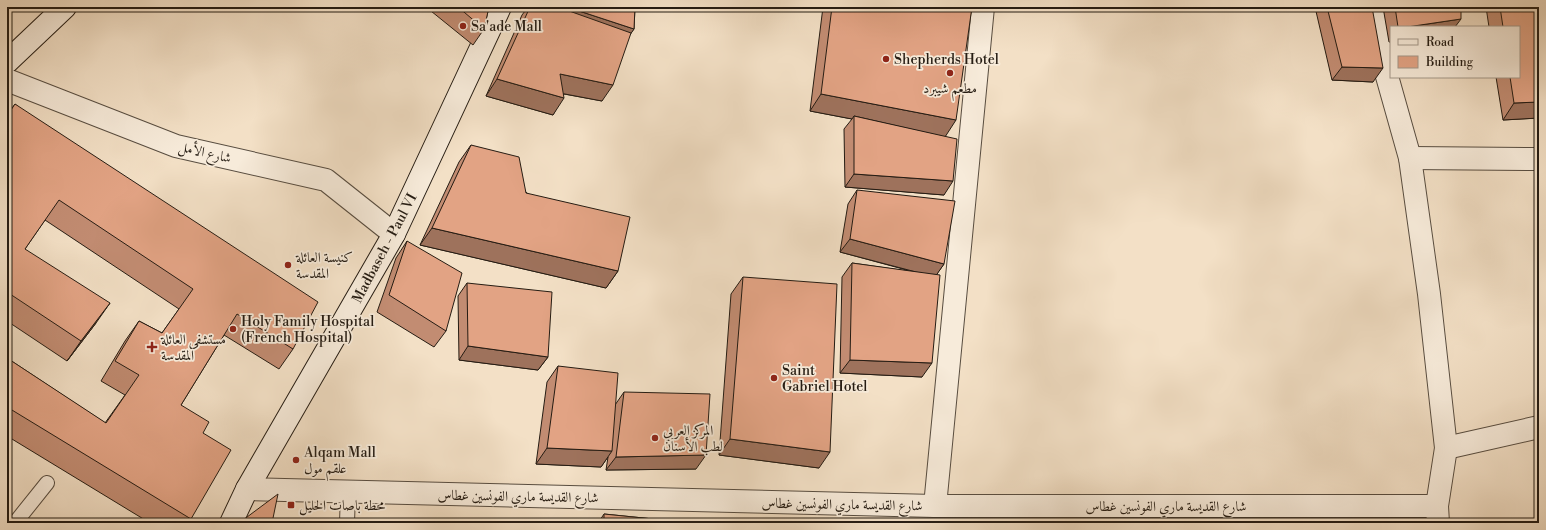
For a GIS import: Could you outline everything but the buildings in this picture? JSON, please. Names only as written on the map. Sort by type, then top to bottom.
[{"type":"street","points":[[7,62],[65,7]]},
{"type":"street","name":"Madbaseh - Paul VI","points":[[231,523],[247,489],[394,234],[500,7]]},
{"type":"street","points":[[935,506],[983,7]]},
{"type":"street","points":[[1372,7],[1380,55],[1410,158],[1429,294],[1446,448],[1437,515]]},
{"type":"street","name":"شارع الأمل","points":[[7,80],[176,146],[326,180],[394,234]]},
{"type":"street","points":[[1410,158],[1539,159]]},
{"type":"street","points":[[1446,448],[1539,427]]},
{"type":"street","name":"شارع القديسة ماري الفونسين غطاس","points":[[247,489],[935,506],[1437,515]]},
{"type":"lane","points":[[15,523],[47,483]]},
{"type":"lane","points":[[347,523],[348,492]]},
{"type":"place","name":"Sa'ade Mall","points":[[463,26]]},
{"type":"place","name":"Shepherds Hotel","points":[[886,59]]},
{"type":"place","name":"مطعم شيبرد","points":[[950,73]]},
{"type":"place","name":"كنيسة العائلة المقدسة","points":[[288,265]]},
{"type":"place","name":"Holy Family Hospital (French Hospital)","points":[[233,329]]},
{"type":"place","name":"مستشفى العائلة المقدسة","points":[[152,347]]},
{"type":"place","name":"Saint Gabriel Hotel","points":[[774,378]]},
{"type":"place","name":"المركز العربي لطب الأسنان","points":[[655,438]]},
{"type":"place","name":"Alqam Mall علقم مول","points":[[296,460]]},
{"type":"place","name":"محطة باصات الخليل","points":[[291,505]]}]
